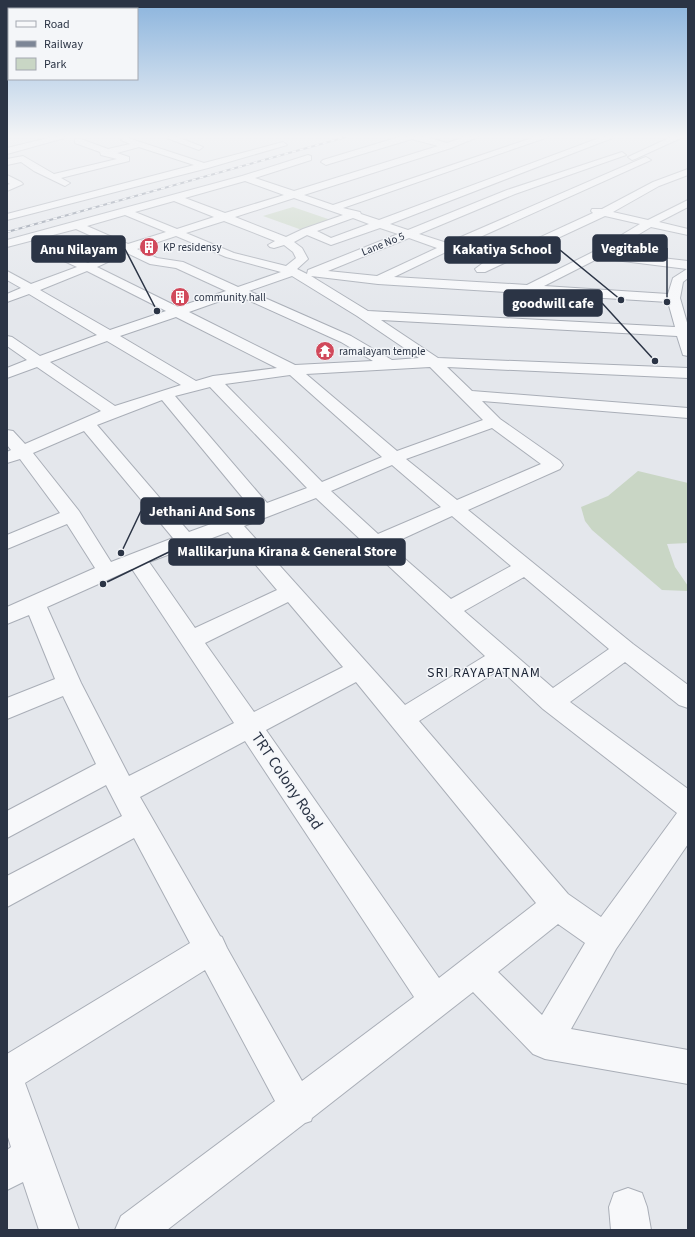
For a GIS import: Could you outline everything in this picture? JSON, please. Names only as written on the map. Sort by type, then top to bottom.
[{"type":"street","points":[[7,217],[94,195]]},
{"type":"street","points":[[7,244],[181,195]]},
{"type":"street","points":[[7,298],[88,267],[128,248],[294,195]]},
{"type":"street","points":[[298,195],[494,263]]},
{"type":"street","points":[[336,208],[375,195]]},
{"type":"street","points":[[331,242],[458,195]]},
{"type":"street","points":[[462,195],[486,202]]},
{"type":"street","name":"Lane No 5","points":[[7,373],[176,312],[344,260],[504,195]]},
{"type":"street","points":[[522,195],[568,205]]},
{"type":"street","points":[[378,280],[571,195]]},
{"type":"street","points":[[448,284],[603,213],[636,195]]},
{"type":"street","points":[[172,197],[286,241],[298,250],[302,259],[299,273]]},
{"type":"street","points":[[21,203],[33,210]]},
{"type":"street","points":[[530,289],[597,254],[648,224],[688,203]]},
{"type":"street","points":[[589,210],[688,232]]},
{"type":"street","points":[[124,211],[239,258],[299,273],[378,280],[530,289],[688,290]]},
{"type":"street","points":[[239,258],[286,241],[307,231],[356,214]]},
{"type":"street","points":[[78,224],[154,261],[179,265],[346,339],[390,366]]},
{"type":"street","points":[[307,231],[331,242],[344,260]]},
{"type":"street","points":[[597,254],[688,264]]},
{"type":"street","points":[[42,256],[64,258],[88,267],[293,370],[394,458],[625,650],[688,698]]},
{"type":"street","points":[[659,261],[675,289],[688,352]]},
{"type":"street","points":[[675,289],[688,272]]},
{"type":"street","points":[[299,273],[365,314],[434,362],[494,422],[554,465],[375,543]]},
{"type":"street","points":[[7,275],[110,335],[193,386]]},
{"type":"street","points":[[365,314],[683,332]]},
{"type":"street","points":[[7,340],[113,412]]},
{"type":"street","points":[[15,455],[113,412],[165,394],[213,381],[293,370],[390,366],[434,362],[688,373]]},
{"type":"street","points":[[213,381],[319,490],[501,657],[552,702],[688,805]]},
{"type":"street","points":[[165,394],[263,510]]},
{"type":"street","points":[[468,395],[688,413]]},
{"type":"street","points":[[7,616],[107,571],[263,510],[319,490],[394,458],[494,422]]},
{"type":"street","points":[[87,424],[186,541]]},
{"type":"street","points":[[7,435],[15,455],[72,516],[107,571]]},
{"type":"street","points":[[7,542],[72,516]]},
{"type":"street","points":[[231,523],[402,719],[557,905],[604,938]]},
{"type":"street","name":"TRT Colony Road","points":[[137,560],[436,1002]]},
{"type":"street","points":[[449,610],[526,567]]},
{"type":"street","points":[[191,640],[291,592]]},
{"type":"street","points":[[35,604],[69,683],[139,822],[211,948],[298,1108]]},
{"type":"street","points":[[552,702],[625,650]]},
{"type":"street","points":[[402,719],[501,657]]},
{"type":"street","points":[[7,825],[250,727],[360,670]]},
{"type":"street","points":[[7,709],[69,683]]},
{"type":"street","points":[[545,1042],[604,938],[688,821]]},
{"type":"street","points":[[7,892],[139,822]]},
{"type":"street","points":[[135,1230],[436,1002],[557,905]]},
{"type":"street","points":[[7,1074],[211,948]]},
{"type":"street","points":[[474,971],[545,1042],[688,1067]]},
{"type":"street","points":[[7,1082],[20,1163],[59,1230]]},
{"type":"green space","points":[[293,207],[331,220],[302,230],[263,216]]},
{"type":"green space","points":[[638,471],[688,483],[688,543],[667,544],[675,567],[688,586],[688,591],[662,590],[592,530],[585,521],[581,507],[608,496]]},
{"type":"railway","points":[[7,232],[140,195]]},
{"type":"place","name":"KP residensy","points":[[149,247]]},
{"type":"place","name":"community hall","points":[[180,297]]},
{"type":"place","name":"Kakatiya School","points":[[621,300]]},
{"type":"place","name":"Vegitable","points":[[667,302]]},
{"type":"place","name":"Anu Nilayam","points":[[157,311]]},
{"type":"place","name":"ramalayam temple","points":[[325,351]]},
{"type":"place","name":"goodwill cafe","points":[[655,361]]},
{"type":"place","name":"Jethani And Sons","points":[[121,553]]},
{"type":"place","name":"Mallikarjuna Kirana & General Store","points":[[103,584]]},
{"type":"district","name":"SRI RAYAPATNAM","points":[[484,673]]}]
